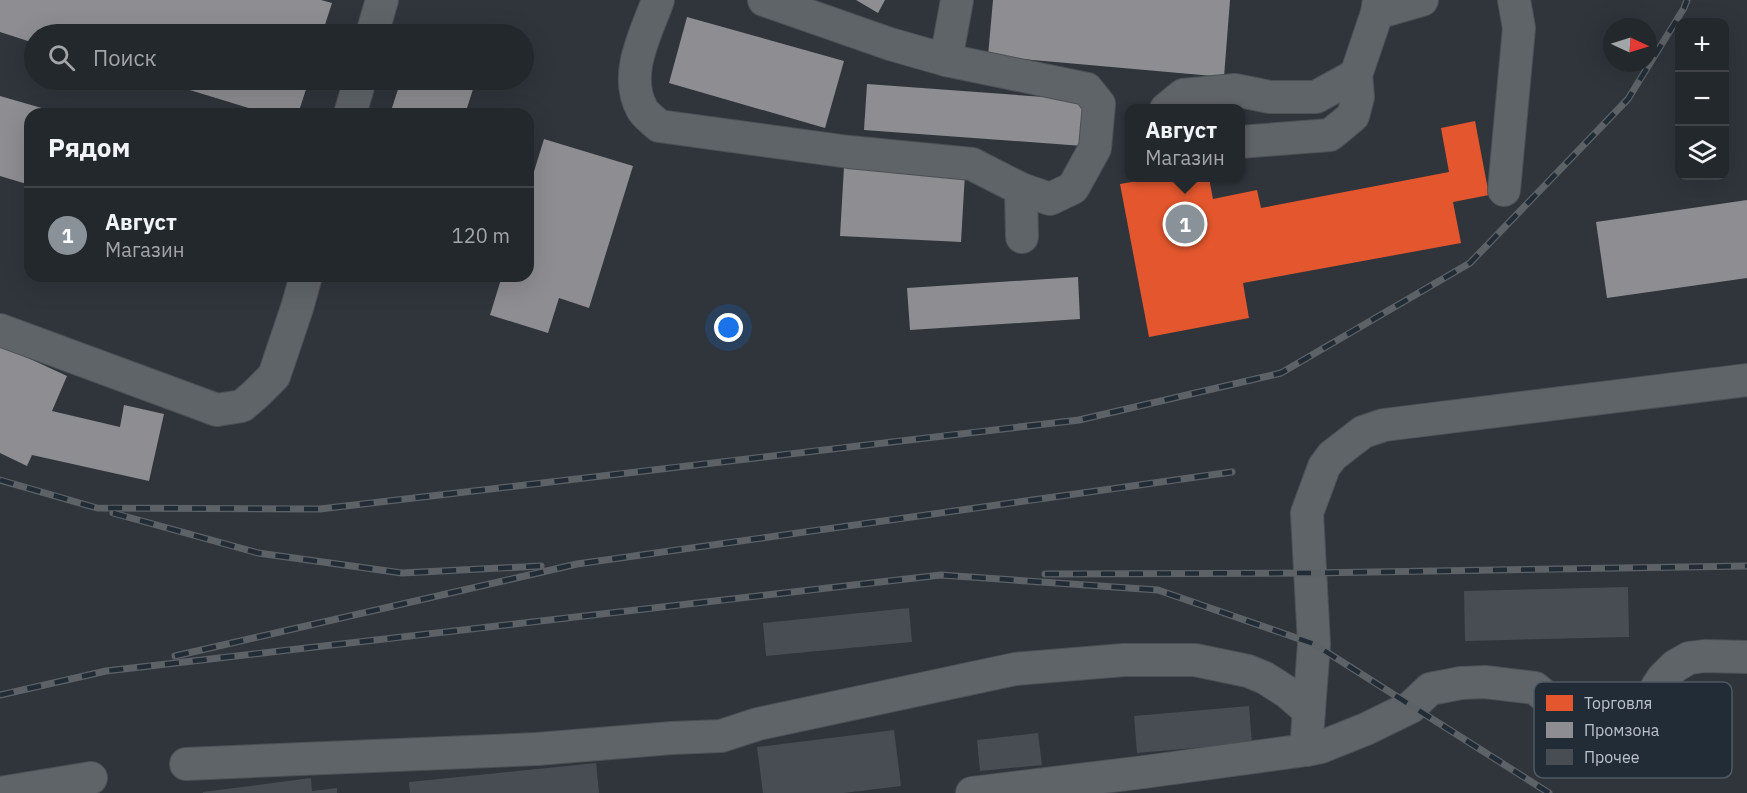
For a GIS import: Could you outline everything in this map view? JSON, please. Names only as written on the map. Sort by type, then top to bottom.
[{"type":"street","points":[[375,24],[382,0]]},
{"type":"street","points":[[658,0],[636,63],[633,81],[642,110],[659,126],[849,152],[972,164],[1021,189],[1050,199],[1073,188],[1095,148],[1099,104],[1087,88],[946,60],[890,44],[764,0]]},
{"type":"street","points":[[946,60],[957,0]]},
{"type":"street","points":[[1245,142],[1330,135],[1353,116],[1358,97],[1356,75],[1378,6],[1422,0]]},
{"type":"street","points":[[1504,190],[1519,28],[1514,0]]},
{"type":"street","points":[[1171,104],[1183,95],[1234,90],[1270,97],[1316,97],[1356,75]]},
{"type":"street","points":[[352,108],[357,90]]},
{"type":"street","points":[[1021,189],[1022,237]]},
{"type":"street","points":[[0,330],[217,410],[225,409],[242,406],[274,376],[304,282]]},
{"type":"street","points":[[1306,750],[1314,644],[1307,513],[1324,467],[1332,456],[1363,432],[1384,425],[1747,380]]},
{"type":"street","points":[[1660,682],[1675,666],[1689,658],[1747,657]]},
{"type":"street","points":[[186,764],[537,749],[721,736],[758,724],[1015,669],[1124,660],[1195,660],[1248,671],[1265,678],[1287,692],[1309,711]]},
{"type":"street","points":[[972,793],[1145,783],[1321,747],[1366,729],[1411,707],[1430,689],[1461,683],[1485,682],[1534,688]]},
{"type":"street","points":[[0,793],[91,778]]},
{"type":"building: Торговля","points":[[1475,121],[1489,195],[1453,202],[1461,243],[1243,283],[1249,318],[1149,337],[1120,184],[1210,182],[1213,199],[1257,190],[1261,208],[1449,172],[1441,128]]},
{"type":"building: Промзона","points":[[0,0],[321,0],[332,3],[325,24],[24,24],[24,40],[0,32]]},
{"type":"building: Промзона","points":[[856,0],[885,0],[878,13]]},
{"type":"building: Промзона","points":[[993,0],[1230,0],[1224,77],[988,56]]},
{"type":"building: Промзона","points":[[687,17],[844,61],[825,128],[669,83]]},
{"type":"building: Промзона","points":[[867,84],[1086,100],[1083,146],[864,130]]},
{"type":"building: Промзона","points":[[190,90],[306,90],[300,108],[248,108]]},
{"type":"building: Промзона","points":[[398,90],[473,90],[467,108],[392,108]]},
{"type":"building: Промзона","points":[[0,96],[42,108],[24,108],[24,183],[0,176]]},
{"type":"building: Промзона","points":[[544,139],[633,166],[589,308],[559,298],[548,333],[490,315],[500,282],[534,282],[534,172]]},
{"type":"building: Промзона","points":[[844,167],[965,173],[961,242],[840,236]]},
{"type":"building: Промзона","points":[[1747,200],[1747,278],[1607,298],[1596,222]]},
{"type":"building: Промзона","points":[[1078,277],[1080,319],[910,330],[907,288]]},
{"type":"building: Промзона","points":[[0,345],[67,376],[52,411],[120,427],[124,405],[164,414],[149,481],[32,455],[27,466],[0,453]]},
{"type":"building: Прочее","points":[[1628,587],[1629,637],[1465,641],[1464,591]]},
{"type":"building: Прочее","points":[[909,608],[912,642],[766,656],[763,623]]},
{"type":"building: Прочее","points":[[1249,706],[1252,743],[1137,753],[1134,716]]},
{"type":"building: Прочее","points":[[894,730],[901,786],[844,793],[763,793],[757,747]]},
{"type":"building: Прочее","points":[[1038,733],[1042,765],[980,771],[977,740]]},
{"type":"building: Прочее","points":[[596,763],[599,793],[410,793],[409,782]]},
{"type":"building: Прочее","points":[[311,778],[312,791],[337,788],[337,793],[203,793],[203,792]]},
{"type":"railway","points":[[0,480],[97,508],[320,509],[1079,420],[1281,373],[1470,263],[1628,99],[1687,0]]},
{"type":"railway","points":[[175,656],[577,564],[1232,472]]},
{"type":"railway","points":[[113,513],[258,553],[402,573],[541,566]]},
{"type":"railway","points":[[1045,574],[1311,573],[1747,566]]},
{"type":"railway","points":[[0,695],[106,671],[941,575],[1158,590],[1314,644],[1549,793]]},
{"type":"place","name":"Август","points":[[1185,224]]}]
